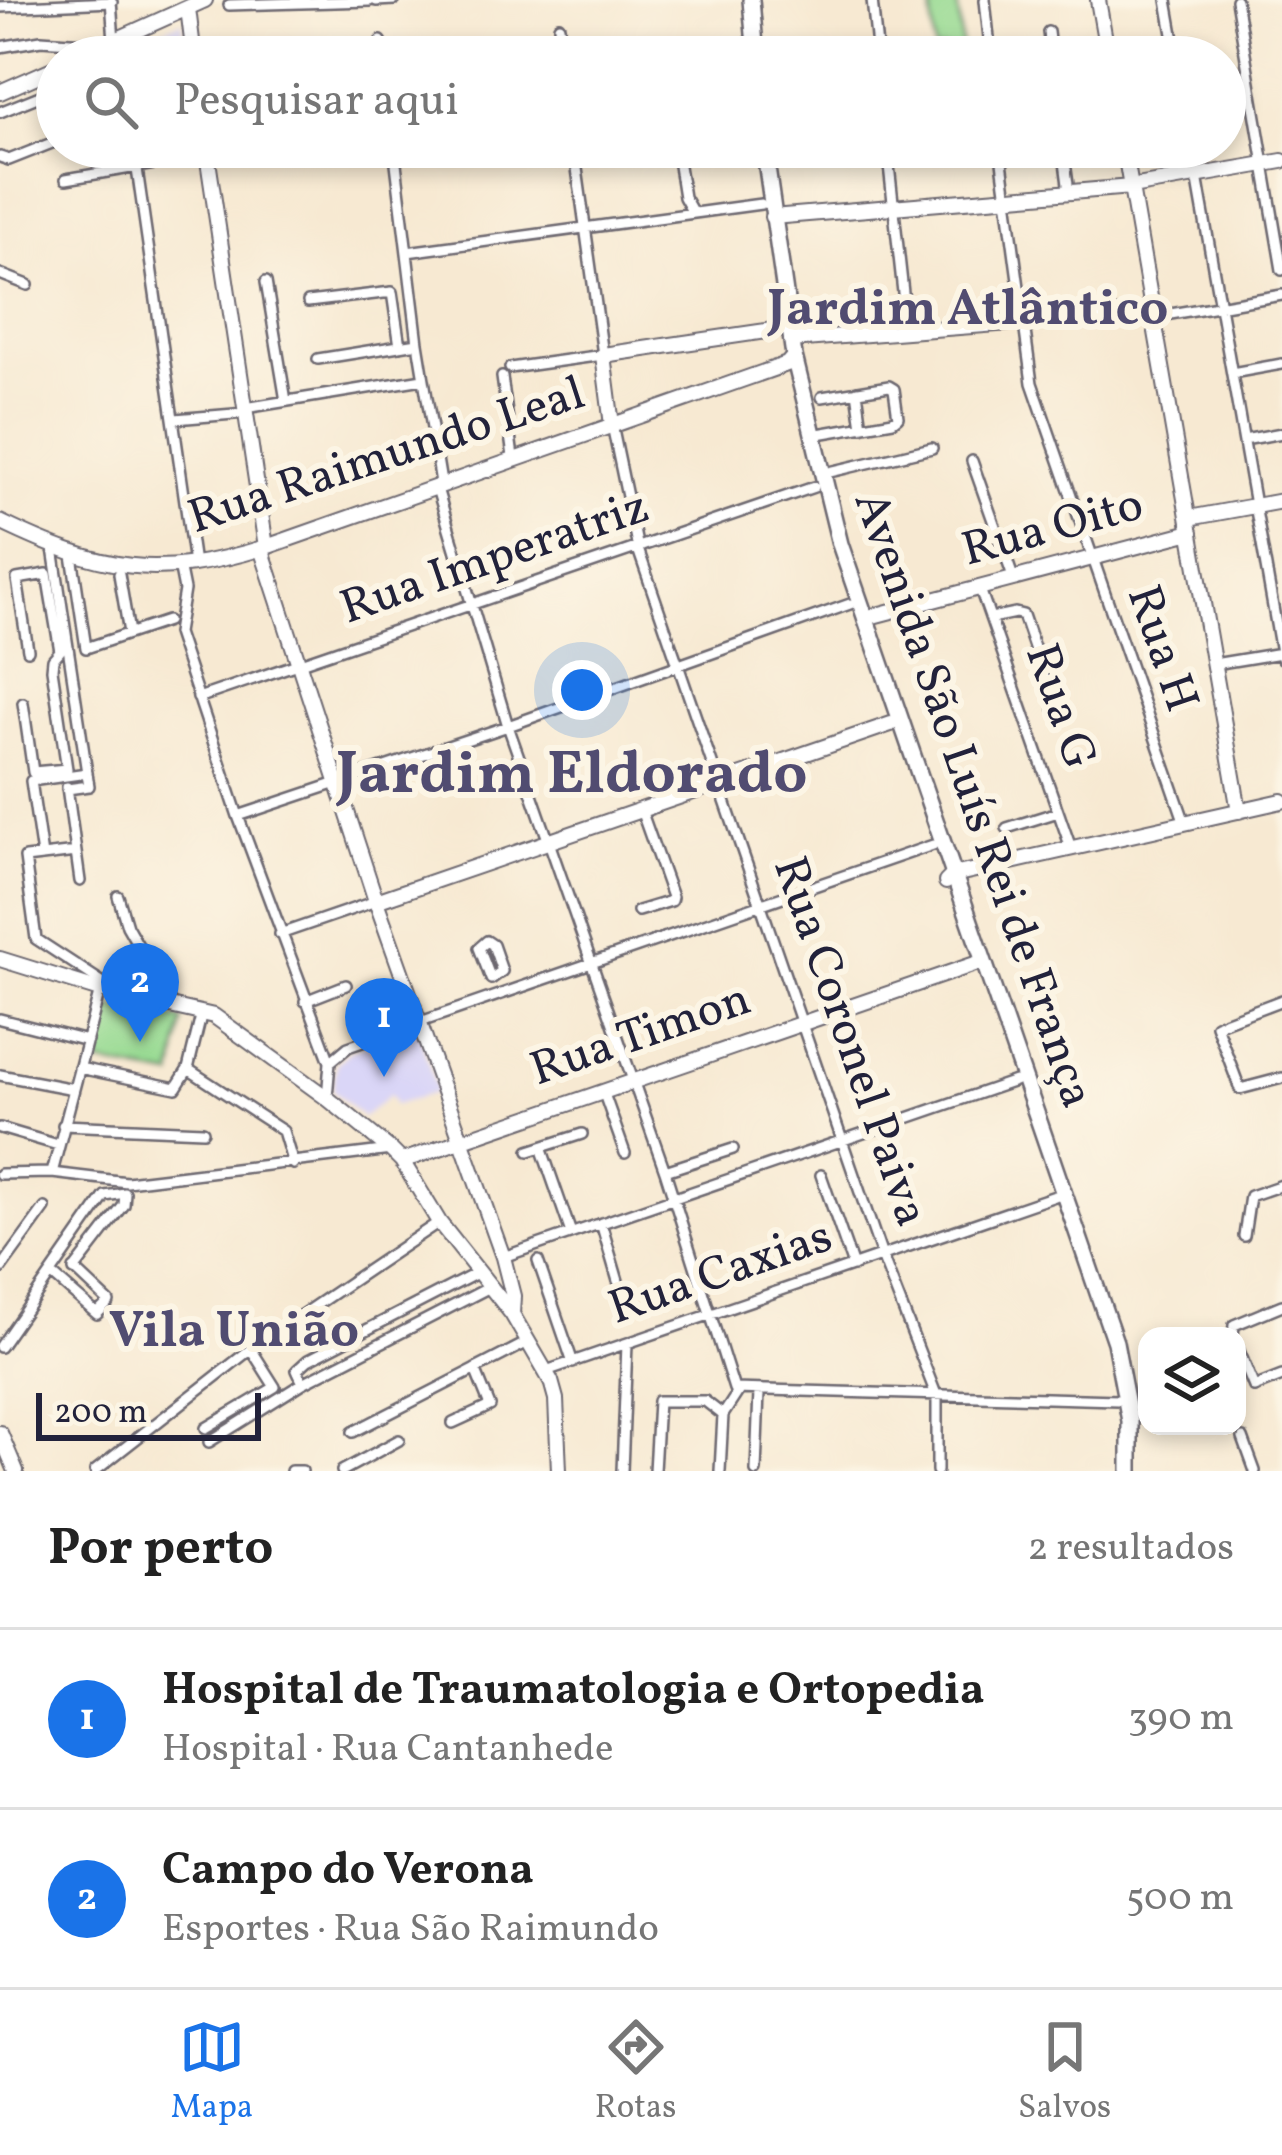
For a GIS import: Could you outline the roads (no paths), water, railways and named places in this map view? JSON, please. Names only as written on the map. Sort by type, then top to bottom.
[{"type":"main road","points":[[747,0],[750,36]]},
{"type":"main road","name":"Avenida São Luís Rei de França","points":[[759,168],[788,347],[850,604],[1115,1342],[1130,1421],[1126,1471]]},
{"type":"main road","name":"Avenida São Luís Rei de França","points":[[765,168],[767,211]]},
{"type":"main road","name":"Avenida São Luís Rei de França","points":[[788,347],[812,435],[818,481],[933,844],[950,878],[1102,1334],[1118,1400],[1126,1471]]},
{"type":"street","points":[[126,36],[206,0]]},
{"type":"street","points":[[229,5],[395,0]]},
{"type":"street","points":[[872,0],[876,36]]},
{"type":"street","points":[[985,0],[989,36]]},
{"type":"street","points":[[1098,0],[1104,36]]},
{"type":"street","points":[[1167,0],[1173,36]]},
{"type":"street","points":[[1236,0],[1242,36]]},
{"type":"street","points":[[0,7],[112,1],[110,36]]},
{"type":"street","points":[[188,8],[191,36]]},
{"type":"street","points":[[559,26],[560,36]]},
{"type":"street","points":[[1048,32],[1048,36]]},
{"type":"street","points":[[0,47],[36,41]]},
{"type":"street","points":[[1246,60],[1282,270]]},
{"type":"street","points":[[0,92],[36,76]]},
{"type":"street","points":[[1246,97],[1252,96]]},
{"type":"street","points":[[0,112],[36,97]]},
{"type":"street","points":[[0,157],[9,160],[36,149]]},
{"type":"street","points":[[407,252],[693,213],[1131,191],[1282,165]]},
{"type":"street","points":[[65,179],[141,168]]},
{"type":"street","points":[[209,168],[263,547],[376,901],[503,1257],[513,1296],[512,1314]]},
{"type":"street","points":[[397,168],[438,484],[470,607],[547,842],[665,1171],[732,1388],[738,1392],[1118,1400]]},
{"type":"street","name":"Rua Coronel Paiva","points":[[577,168],[612,425],[638,549],[882,1256],[937,1396],[937,1471]]},
{"type":"street","points":[[679,168],[684,197],[693,213]]},
{"type":"street","points":[[889,168],[907,329]]},
{"type":"street","name":"Rua H","points":[[1003,168],[1032,383],[1185,823]]},
{"type":"street","points":[[1066,168],[1069,192]]},
{"type":"street","points":[[1127,168],[1239,811]]},
{"type":"street","points":[[137,169],[175,419],[186,565],[177,628],[238,816],[330,1062],[327,1097]]},
{"type":"street","points":[[1198,179],[1281,655],[1214,664]]},
{"type":"street","points":[[0,274],[28,285]]},
{"type":"street","points":[[266,282],[286,401]]},
{"type":"street","points":[[308,302],[392,292],[400,346]]},
{"type":"street","points":[[513,458],[506,372],[603,355],[788,347],[907,329],[1153,314],[1282,295]]},
{"type":"street","points":[[318,359],[418,343]]},
{"type":"street","name":"Rua Raimundo Leal","points":[[0,522],[53,548],[118,566],[186,565],[263,547],[612,425],[788,347]]},
{"type":"street","points":[[1232,374],[1282,364]]},
{"type":"street","points":[[175,419],[423,379]]},
{"type":"street","points":[[812,435],[896,420],[894,389],[889,386],[822,397]]},
{"type":"street","points":[[856,391],[862,427]]},
{"type":"street","points":[[1244,440],[1282,433]]},
{"type":"street","name":"Rua Imperatriz","points":[[198,698],[638,549],[818,481],[932,448]]},
{"type":"street","points":[[972,460],[1014,580]]},
{"type":"street","points":[[1256,511],[1282,501]]},
{"type":"street","points":[[1256,511],[1282,511]]},
{"type":"street","name":"Rua Oito","points":[[865,618],[1256,511]]},
{"type":"street","points":[[53,548],[89,786],[67,789]]},
{"type":"street","points":[[72,555],[85,647],[167,621]]},
{"type":"street","points":[[23,703],[33,772],[67,769],[52,662],[60,651],[47,574],[17,579],[28,650]]},
{"type":"street","points":[[119,574],[129,633]]},
{"type":"street","name":"Rua G","points":[[980,589],[1071,848]]},
{"type":"street","points":[[238,816],[850,604]]},
{"type":"street","points":[[991,618],[1023,615],[1055,709]]},
{"type":"street","points":[[53,675],[72,672]]},
{"type":"street","points":[[280,934],[894,720]]},
{"type":"street","points":[[42,856],[32,781],[87,771]]},
{"type":"street","points":[[65,776],[80,881]]},
{"type":"street","points":[[950,878],[1282,801]]},
{"type":"street","points":[[638,911],[672,897],[641,810]]},
{"type":"street","points":[[1007,828],[1058,812]]},
{"type":"street","points":[[330,1062],[348,1047],[504,990],[933,844]]},
{"type":"street","points":[[52,1173],[100,977],[36,938],[25,858],[76,852]]},
{"type":"street","points":[[118,896],[127,926],[172,1005]]},
{"type":"street","points":[[0,959],[100,990],[202,1012],[230,1024],[396,1156],[512,1314],[546,1372],[556,1399],[559,1471]]},
{"type":"street","name":"Rua Timon","points":[[396,1156],[462,1138],[975,964]]},
{"type":"street","points":[[499,976],[504,990]]},
{"type":"street","points":[[304,1000],[346,986]]},
{"type":"street","points":[[1282,1000],[1216,1025],[1240,1089],[1282,1078]]},
{"type":"street","points":[[79,1068],[168,1090],[179,1086],[202,1012]]},
{"type":"street","points":[[0,1019],[87,1041]]},
{"type":"street","points":[[188,1069],[283,1131],[293,1164]]},
{"type":"street","points":[[0,1075],[74,1089]]},
{"type":"street","points":[[503,1257],[1015,1081]]},
{"type":"street","points":[[603,1091],[625,1153]]},
{"type":"street","points":[[63,1125],[203,1131]]},
{"type":"street","points":[[0,1128],[58,1145]]},
{"type":"street","points":[[571,1233],[535,1149],[583,1134]]},
{"type":"street","points":[[665,1171],[733,1149]]},
{"type":"street","points":[[0,1174],[52,1173],[127,1181],[396,1156]]},
{"type":"street","points":[[821,1175],[853,1266]]},
{"type":"street","points":[[1244,1236],[1250,1196],[1282,1185]]},
{"type":"street","points":[[0,1347],[105,1196],[125,1193],[124,1205],[74,1270]]},
{"type":"street","name":"Rua Caxias","points":[[546,1372],[977,1227],[1055,1196]]},
{"type":"street","points":[[0,1270],[45,1208]]},
{"type":"street","points":[[95,1471],[251,1349],[440,1222]]},
{"type":"street","points":[[601,1223],[618,1281]]},
{"type":"street","points":[[51,1274],[97,1313],[103,1311],[109,1302],[62,1258]]},
{"type":"street","points":[[538,1261],[573,1363]]},
{"type":"street","points":[[303,1383],[298,1370],[308,1360],[478,1272]]},
{"type":"street","points":[[208,1442],[303,1383],[490,1286]]},
{"type":"street","points":[[1234,1327],[1282,1305]]},
{"type":"street","points":[[352,1432],[527,1342]]},
{"type":"street","points":[[622,1471],[627,1344]]},
{"type":"street","points":[[206,1429],[275,1387],[251,1349]]},
{"type":"street","points":[[1246,1368],[1254,1387],[1282,1376]]},
{"type":"street","points":[[453,1423],[490,1406],[475,1369]]},
{"type":"street","points":[[721,1471],[724,1415],[738,1392]]},
{"type":"street","points":[[756,1471],[759,1392]]},
{"type":"street","points":[[654,1471],[658,1401],[705,1401],[724,1415]]},
{"type":"street","points":[[0,1433],[16,1471]]},
{"type":"street","points":[[1243,1438],[1256,1471]]},
{"type":"street","points":[[342,1471],[400,1440]]},
{"type":"street","points":[[291,1471],[302,1471]]},
{"type":"place","name":"Campo do Verona","points":[[140,1042]]},
{"type":"place","name":"Hospital de Traumatologia e Ortopedia","points":[[384,1077]]},
{"type":"district","name":"Jardim Atlântico","points":[[968,310]]},
{"type":"district","name":"Jardim Eldorado","points":[[572,776]]},
{"type":"district","name":"Vila União","points":[[234,1332]]}]
